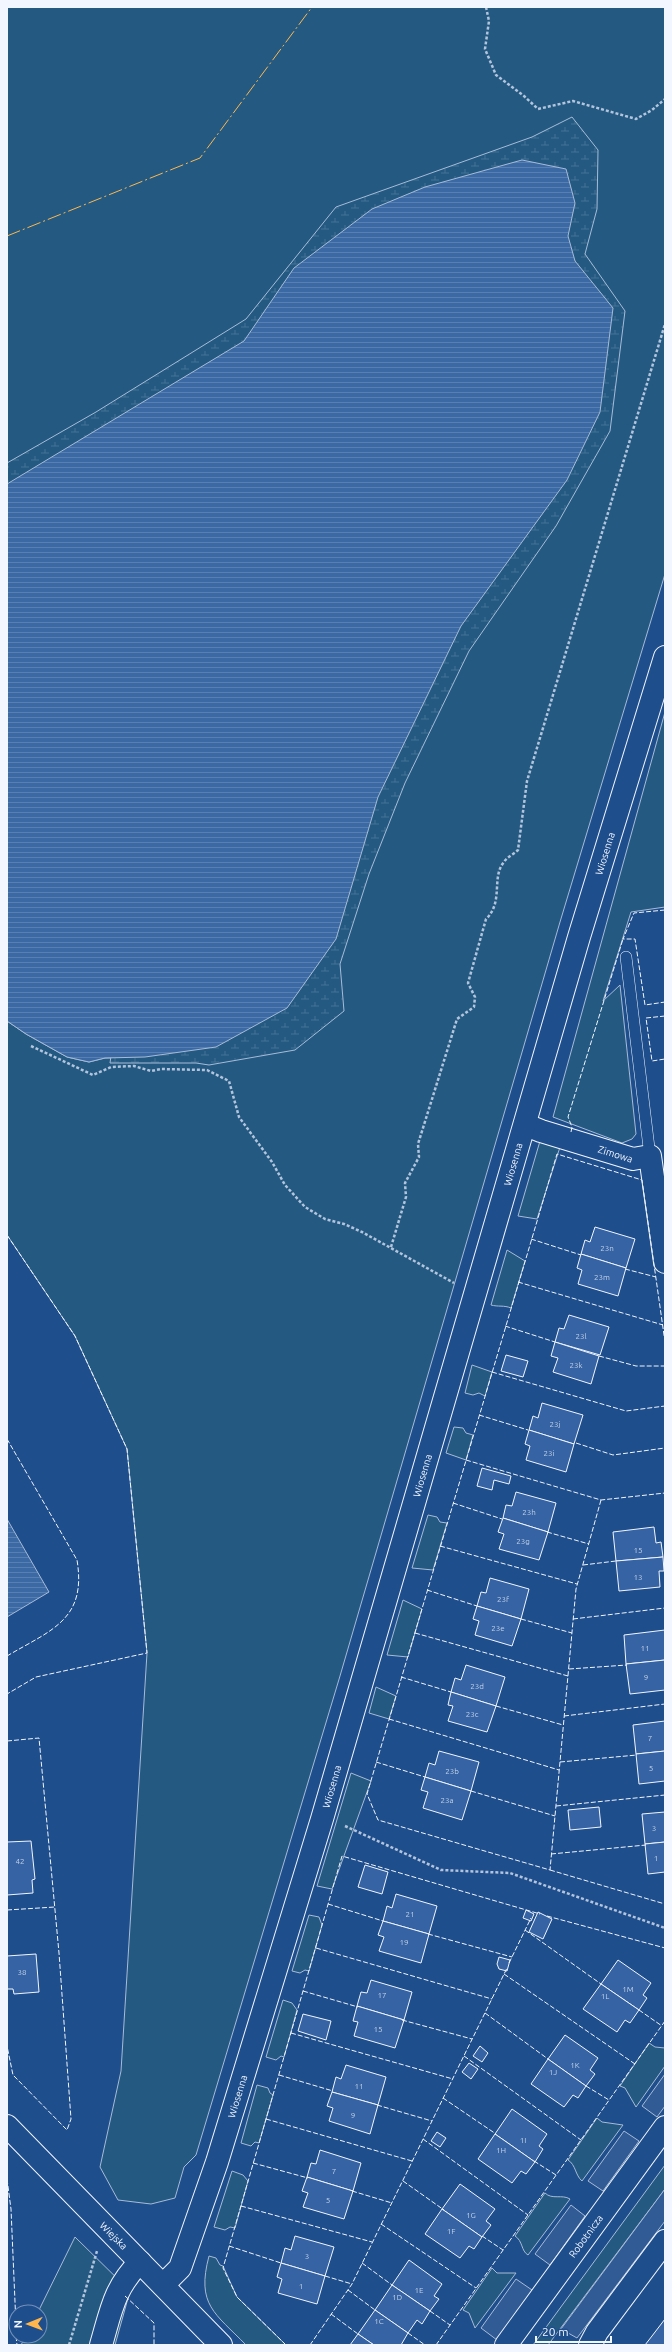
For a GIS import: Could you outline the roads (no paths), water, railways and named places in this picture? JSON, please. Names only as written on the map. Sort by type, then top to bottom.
[{"type":"street","name":"Wiosenna","points":[[163,2285],[180,2268],[210,2184],[322,1819],[526,1125],[579,937],[665,658]]},
{"type":"street","name":"Zimowa","points":[[526,1125],[541,1132],[633,1159],[650,1156]]},
{"type":"street","points":[[650,1156],[665,1262]]},
{"type":"street","name":"Wiejska","points":[[7,2126],[221,2345]]},
{"type":"street","name":"Robotnicza","points":[[506,2345],[665,2127]]},
{"type":"street","points":[[590,2345],[597,2332],[665,2241]]},
{"type":"street","points":[[101,2345],[116,2293],[125,2277],[140,2262]]},
{"type":"lane","points":[[626,957],[650,1156]]}]
